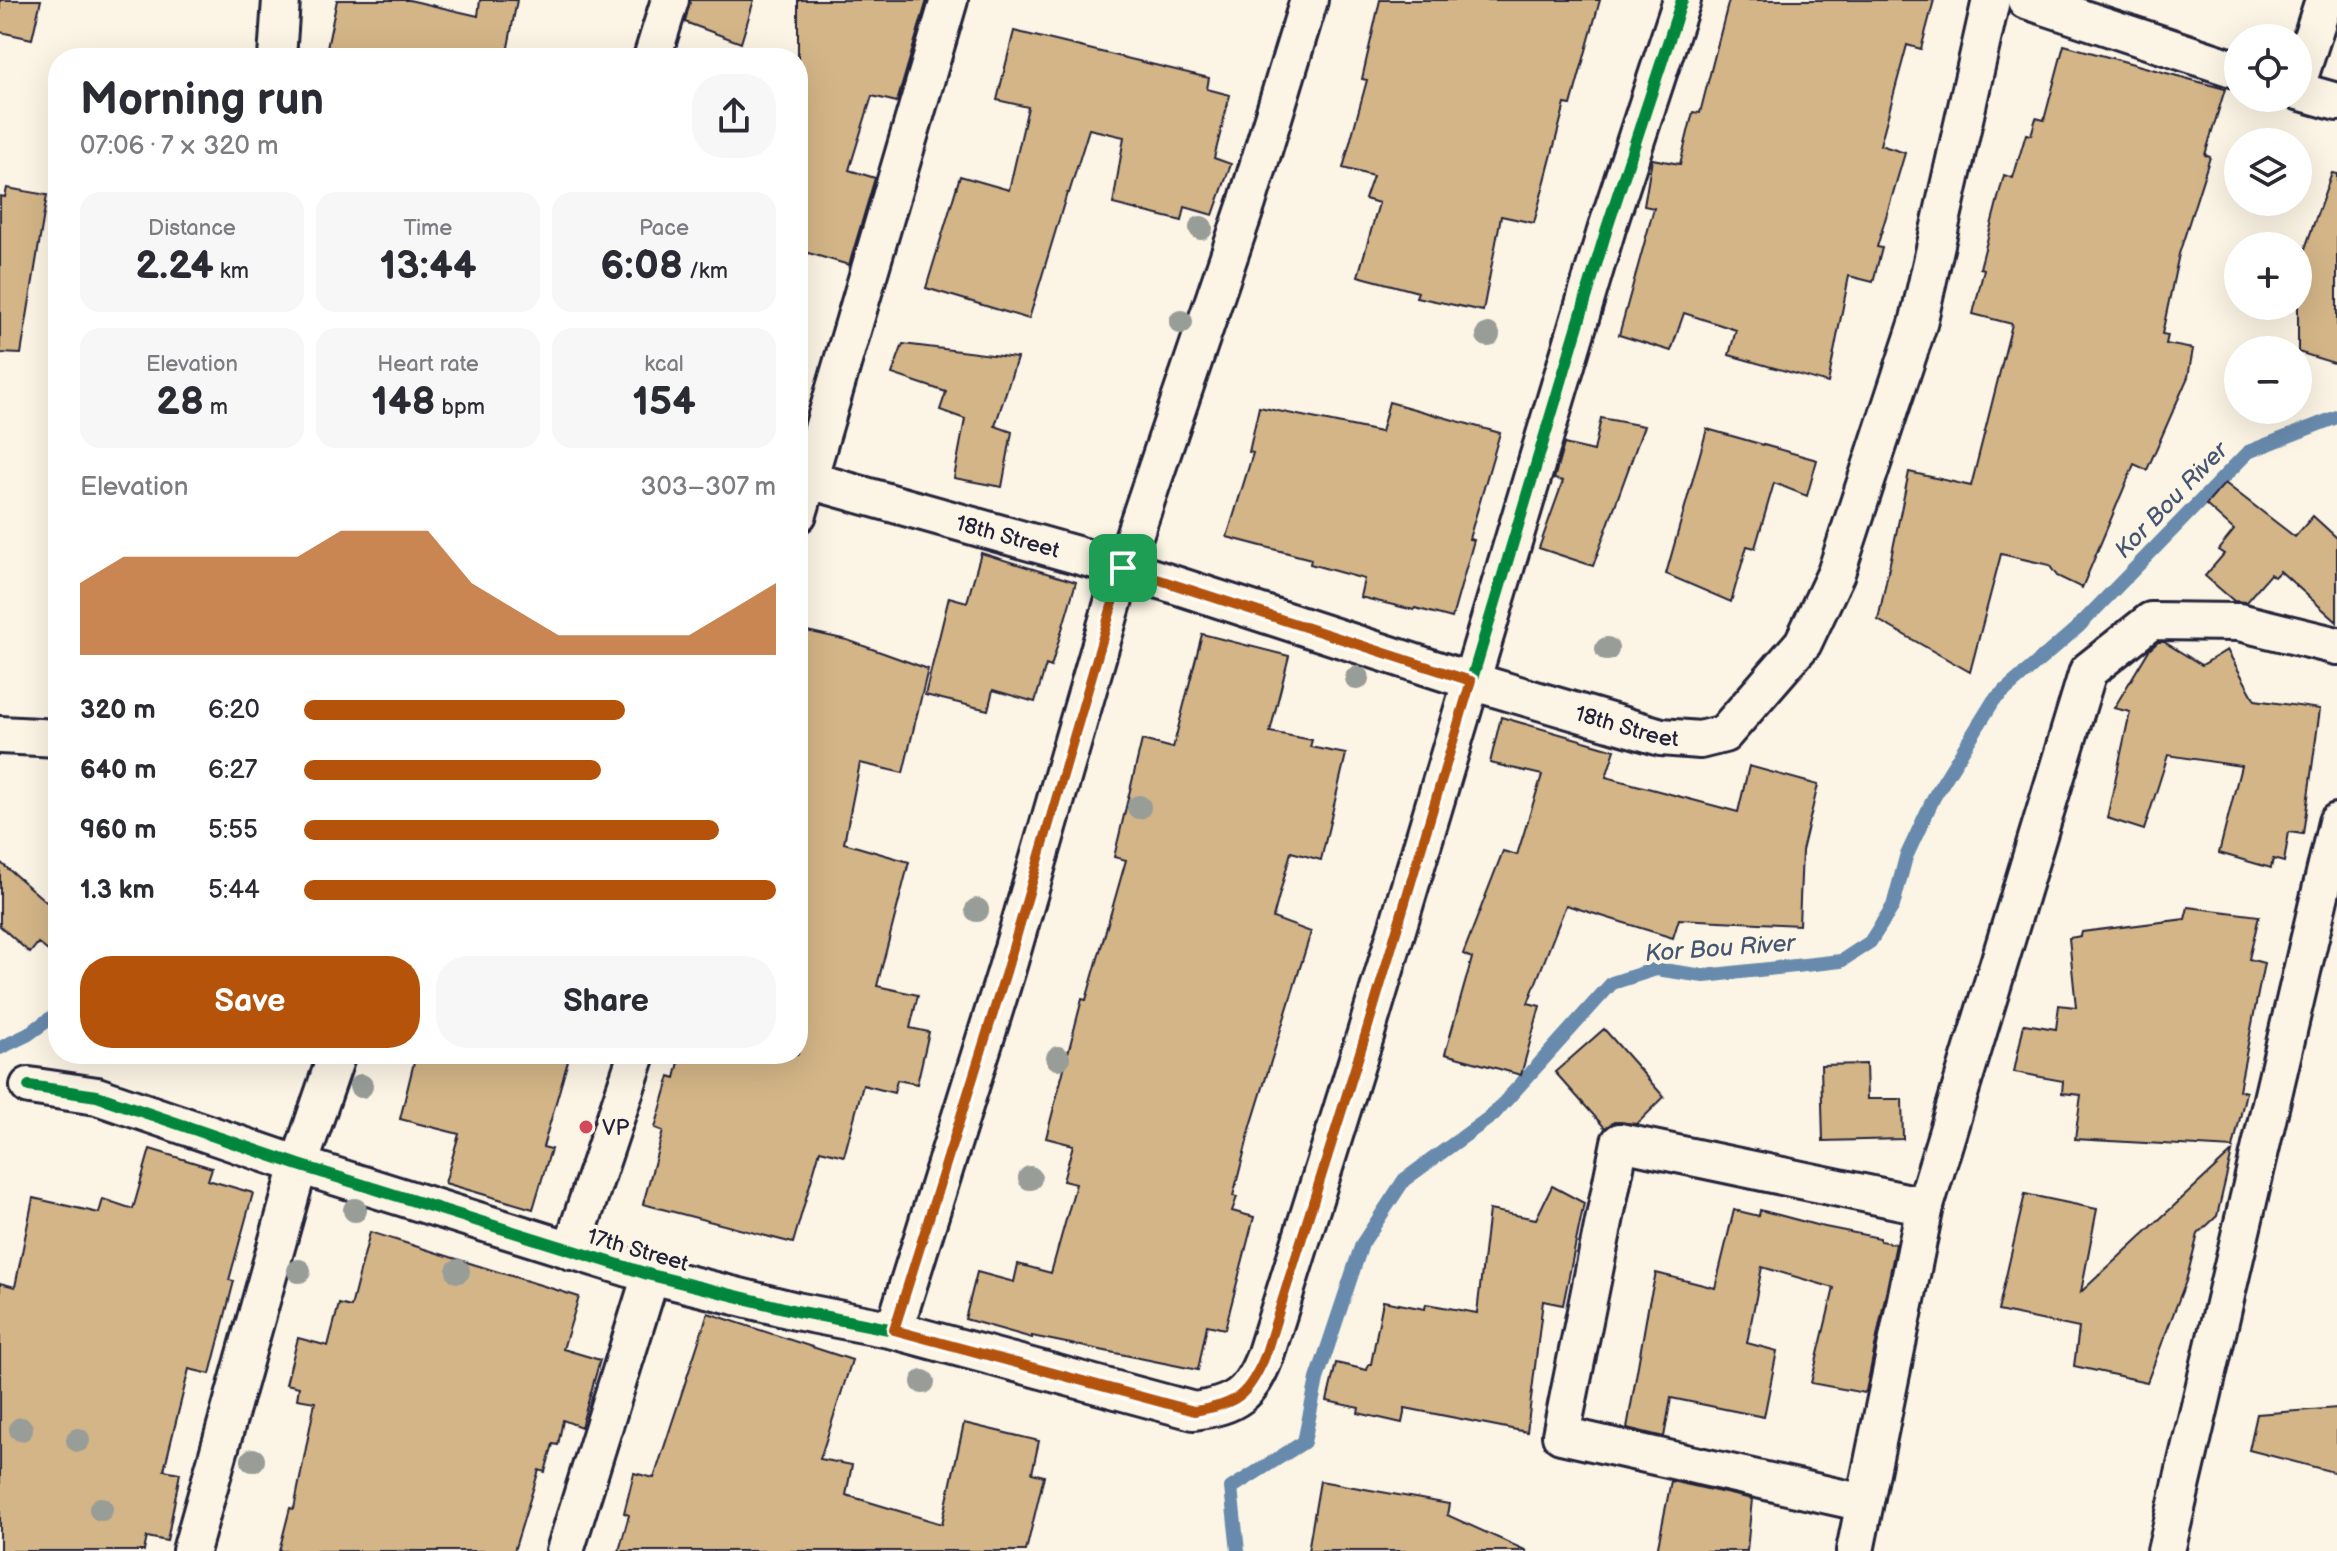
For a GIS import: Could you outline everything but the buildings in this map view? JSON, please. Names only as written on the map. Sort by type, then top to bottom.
[{"type":"street","points":[[278,48],[281,0]]},
{"type":"street","points":[[655,48],[670,0]]},
{"type":"street","points":[[808,467],[949,0]]},
{"type":"street","points":[[894,1330],[1006,972],[1123,568],[1247,203],[1309,0]]},
{"type":"street","points":[[1471,681],[1607,228],[1682,0]]},
{"type":"street","name":"18th Street","points":[[808,492],[1123,568],[1471,681],[1661,737],[1700,740],[1724,734],[1803,643],[1836,573],[1918,324],[1991,0]]},
{"type":"street","points":[[2026,0],[2224,65]]},
{"type":"street","points":[[2312,37],[2324,0]]},
{"type":"street","points":[[2312,95],[2337,102]]},
{"type":"street","points":[[1855,1551],[1925,1206],[2088,671],[2151,621],[2239,622],[2337,646]]},
{"type":"street","name":"17th Street","points":[[29,1086],[97,1096],[299,1165],[651,1275],[796,1311],[894,1330],[1194,1411],[1218,1408],[1242,1396],[1256,1378],[1265,1356],[1471,681]]},
{"type":"street","points":[[0,735],[48,737]]},
{"type":"street","points":[[2166,1551],[2337,822]]},
{"type":"street","points":[[191,1551],[299,1165],[334,1064]]},
{"type":"street","points":[[571,1251],[634,1064]]},
{"type":"street","points":[[1864,1503],[1561,1435],[1620,1142],[1925,1206]]},
{"type":"street","points":[[565,1551],[651,1275]]},
{"type":"waterway","name":"Kor Bou River","points":[[1238,1551],[1231,1488],[1304,1442],[1317,1379],[1362,1244],[1404,1180],[1493,1115],[1612,983],[1656,969],[1704,976],[1841,961],[1870,942],[1893,906],[1906,857],[1934,797],[1994,700],[2078,627],[2248,452],[2337,417]]},
{"type":"waterway","points":[[0,1048],[48,1020]]},
{"type":"cycle path","points":[[29,1086],[97,1096],[299,1165],[651,1275],[796,1311],[894,1330],[1194,1411],[1221,1405],[1240,1396],[1253,1380],[1265,1356],[1366,1033],[1607,228],[1682,0]]},
{"type":"place","name":"VP","points":[[586,1127]]},
{"type":"route","points":[[1123,568],[1471,681],[1265,1356],[1256,1378],[1242,1396],[1218,1408],[1194,1411],[894,1330],[1006,972],[1123,568]]}]
